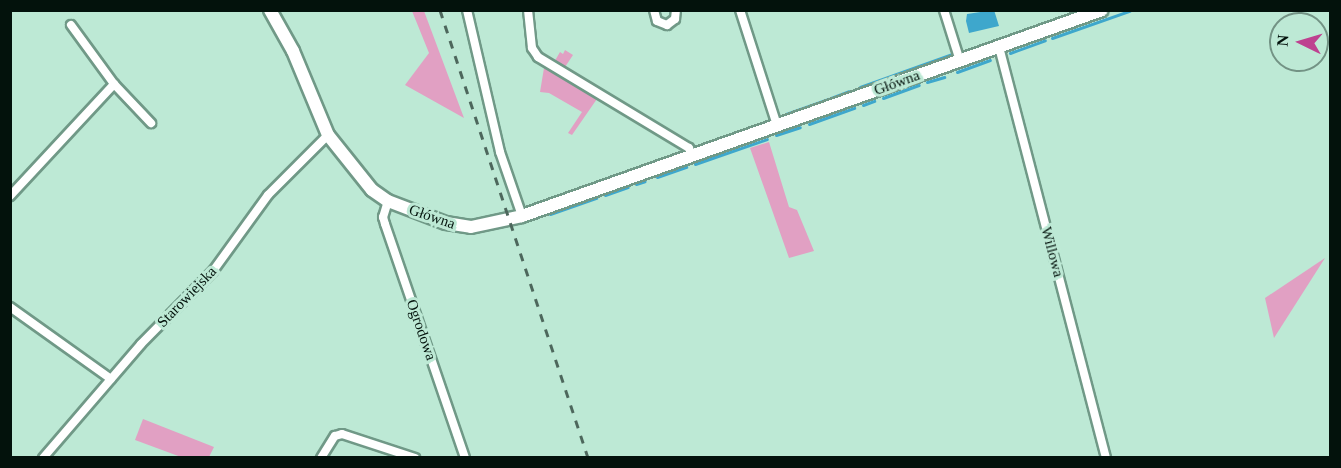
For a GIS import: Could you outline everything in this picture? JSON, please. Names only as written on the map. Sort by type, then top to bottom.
[{"type":"street","name":"Główna","points":[[270,10],[293,51],[328,135],[368,185],[388,201],[460,226],[488,225],[522,216],[1102,10]]},
{"type":"street","points":[[466,10],[500,152],[522,216]]},
{"type":"street","points":[[528,10],[532,48],[538,57],[689,147],[692,156]]},
{"type":"street","points":[[654,10],[657,21],[667,25],[675,19],[676,10]]},
{"type":"street","points":[[740,10],[777,125]]},
{"type":"street","points":[[944,10],[960,61]]},
{"type":"street","points":[[71,25],[114,84],[152,123]]},
{"type":"street","name":"Willowa","points":[[999,47],[1106,458]]},
{"type":"street","points":[[10,196],[114,84]]},
{"type":"street","name":"Starowiejska","points":[[43,458],[164,321],[200,287],[268,195],[328,135]]},
{"type":"street","name":"Ogrodowa","points":[[388,201],[383,217],[385,224],[465,458]]},
{"type":"street","points":[[10,307],[111,379]]},
{"type":"street","points":[[321,458],[335,436],[342,434],[415,458]]},
{"type":"shaded area","points":[[412,11],[424,11],[464,118],[405,85],[429,53]]},
{"type":"shaded area","points":[[565,50],[573,55],[563,70],[553,64],[560,52],[563,54]]},
{"type":"shaded area","points":[[544,68],[599,96],[572,135],[568,133],[582,112],[549,93],[540,92]]},
{"type":"shaded area","points":[[769,142],[789,207],[797,210],[814,251],[789,258],[750,148]]},
{"type":"shaded area","points":[[1325,258],[1274,338],[1265,298]]},
{"type":"shaded area","points":[[143,419],[214,447],[209,457],[181,457],[135,440]]},
{"type":"water","points":[[994,10],[999,26],[969,33],[967,14]]},
{"type":"waterway","points":[[1052,38],[1129,11]]},
{"type":"waterway","points":[[1010,53],[1045,40]]},
{"type":"waterway","points":[[860,87],[952,54]]},
{"type":"waterway","points":[[957,72],[990,60]]},
{"type":"waterway","points":[[927,82],[944,77]]},
{"type":"waterway","points":[[883,98],[919,85]]},
{"type":"waterway","points":[[831,98],[849,91]]},
{"type":"waterway","points":[[786,114],[828,99]]},
{"type":"waterway","points":[[863,105],[874,101]]},
{"type":"waterway","points":[[809,124],[854,108]]},
{"type":"waterway","points":[[776,135],[800,127]]},
{"type":"waterway","points":[[695,164],[767,139]]},
{"type":"waterway","points":[[657,177],[686,167]]},
{"type":"waterway","points":[[636,184],[645,181]]},
{"type":"waterway","points":[[605,195],[628,187]]},
{"type":"waterway","points":[[550,214],[596,198]]},
{"type":"railway","points":[[440,10],[588,458]]}]
